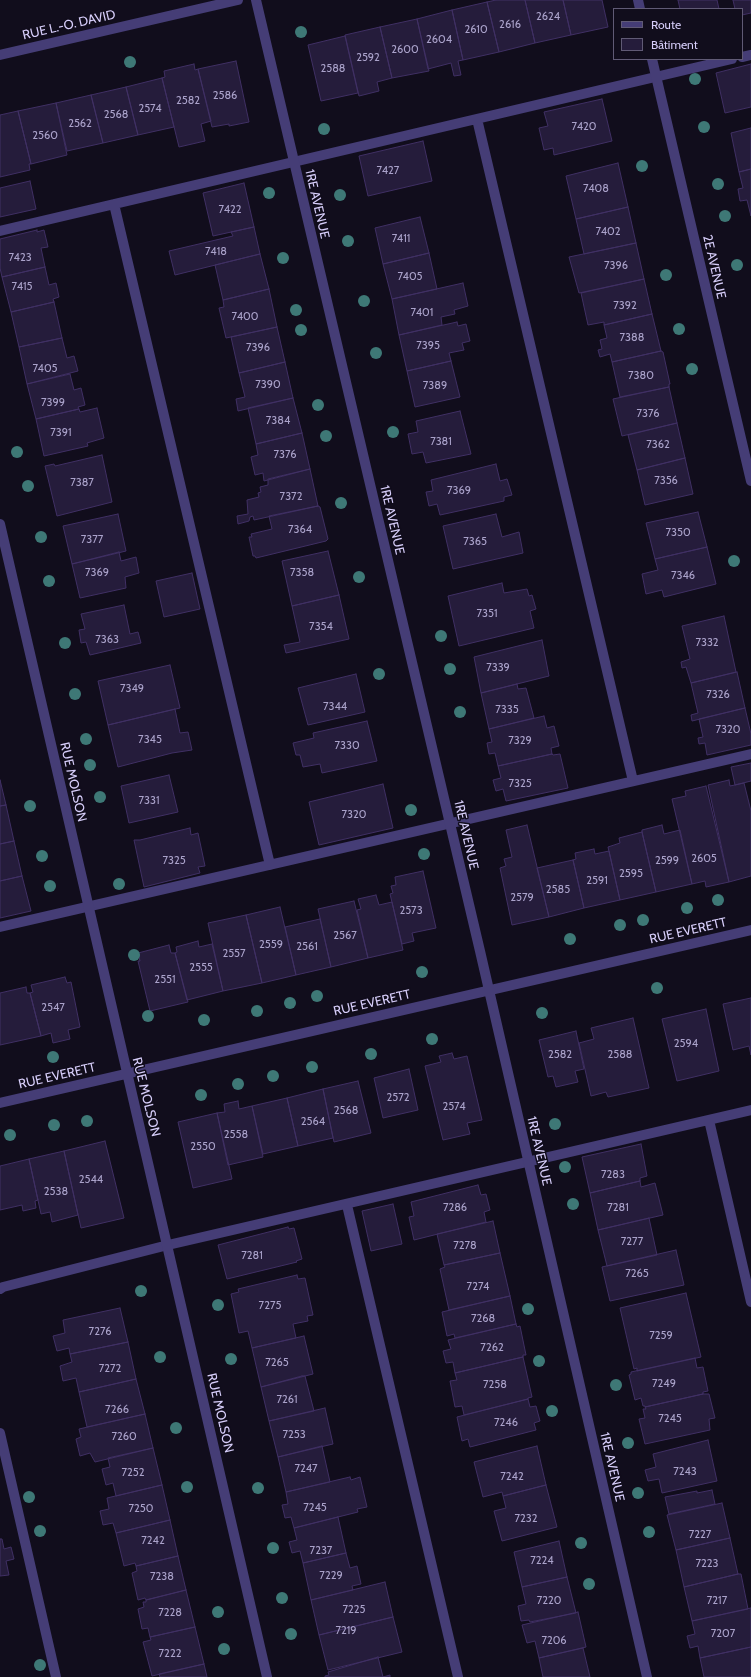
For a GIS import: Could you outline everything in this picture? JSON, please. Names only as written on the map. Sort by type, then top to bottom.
[{"type":"street","name":"RUE L.-O. DAVID","points":[[0,55],[238,0]]},
{"type":"street","name":"1RE AVENUE","points":[[256,0],[489,990],[647,1677]]},
{"type":"street","name":"2E AVENUE","points":[[652,60],[751,481]]},
{"type":"street","points":[[0,230],[728,60]]},
{"type":"street","points":[[477,119],[633,781]]},
{"type":"street","points":[[114,204],[270,865]]},
{"type":"street","name":"RUE MOLSON","points":[[0,524],[267,1677]]},
{"type":"street","points":[[0,927],[751,754]]},
{"type":"street","name":"RUE EVERETT","points":[[0,1103],[751,930]]},
{"type":"street","points":[[0,1289],[168,1245],[347,1205],[751,1110]]},
{"type":"street","points":[[708,1120],[751,1302]]},
{"type":"street","points":[[347,1205],[458,1677]]},
{"type":"street","points":[[0,1433],[56,1677]]},
{"type":"building","points":[[496,0],[525,0],[535,43],[499,52],[487,2]]},
{"type":"building","points":[[525,0],[563,0],[571,35],[535,43]]},
{"type":"building","points":[[563,0],[602,0],[608,27],[571,35]]},
{"type":"building","points":[[678,0],[717,0],[719,8],[680,8]]},
{"type":"building","points":[[733,0],[751,0],[751,13],[743,15],[743,8],[735,8]]},
{"type":"building","points":[[487,2],[499,52],[463,60],[452,10]]},
{"type":"building","points":[[452,10],[463,60],[458,61],[461,75],[454,76],[451,63],[428,69],[417,19]]},
{"type":"building","points":[[417,19],[429,71],[392,78],[380,27]]},
{"type":"building","points":[[380,27],[392,78],[377,82],[379,91],[359,96],[345,35]]},
{"type":"building","points":[[345,36],[358,93],[321,101],[308,45]]},
{"type":"building","points":[[236,61],[249,122],[229,126],[229,124],[212,127],[198,69]]},
{"type":"building","points":[[194,64],[195,70],[198,69],[211,121],[201,124],[205,141],[179,147],[162,78],[165,77],[164,71]]},
{"type":"building","points":[[751,64],[751,107],[725,113],[716,73]]},
{"type":"building","points":[[162,78],[174,127],[138,135],[126,87]]},
{"type":"building","points":[[126,87],[138,135],[103,143],[91,95]]},
{"type":"building","points":[[91,95],[103,143],[67,151],[56,103]]},
{"type":"building","points":[[602,99],[612,141],[554,155],[553,148],[544,150],[539,128],[548,126],[544,112]]},
{"type":"building","points":[[56,103],[67,155],[31,164],[18,111]]},
{"type":"building","points":[[18,111],[31,164],[29,164],[30,170],[0,177],[0,115]]},
{"type":"building","points":[[751,128],[751,169],[739,172],[731,133]]},
{"type":"building","points":[[423,141],[432,181],[368,196],[359,156]]},
{"type":"building","points":[[618,163],[628,207],[576,219],[566,176]]},
{"type":"building","points":[[751,169],[751,216],[747,200],[740,201],[738,189],[743,188],[739,172]]},
{"type":"building","points":[[30,181],[36,209],[0,217],[0,188]]},
{"type":"building","points":[[244,183],[254,227],[213,236],[203,193]]},
{"type":"building","points":[[628,207],[636,243],[584,254],[576,219]]},
{"type":"building","points":[[420,217],[429,253],[383,264],[375,228]]},
{"type":"building","points":[[254,227],[260,254],[175,275],[169,251],[233,236],[231,232]]},
{"type":"building","points":[[37,230],[37,232],[44,230],[48,247],[41,248],[45,267],[2,277],[0,268],[0,239]]},
{"type":"building","points":[[636,243],[644,279],[579,293],[569,257]]},
{"type":"building","points":[[429,253],[437,289],[392,299],[383,264]]},
{"type":"building","points":[[260,254],[269,289],[223,300],[215,265]]},
{"type":"building","points":[[45,267],[49,285],[56,283],[59,297],[53,299],[54,302],[11,312],[2,277]]},
{"type":"building","points":[[644,279],[652,314],[604,325],[604,322],[588,325],[581,293]]},
{"type":"building","points":[[463,283],[468,306],[454,310],[455,314],[441,317],[442,325],[399,335],[392,299]]},
{"type":"building","points":[[269,289],[277,327],[226,338],[219,308],[224,307],[223,300]]},
{"type":"building","points":[[54,302],[62,338],[19,347],[11,312]]},
{"type":"building","points":[[652,314],[661,351],[612,362],[610,354],[600,357],[598,350],[602,349],[600,340],[607,338],[604,325]]},
{"type":"building","points":[[457,322],[458,326],[466,324],[470,341],[462,343],[464,350],[449,353],[451,361],[407,371],[399,335]]},
{"type":"building","points":[[277,327],[285,362],[239,373],[231,337]]},
{"type":"building","points":[[62,338],[67,358],[74,356],[78,371],[27,384],[19,347]]},
{"type":"building","points":[[661,351],[663,352],[670,384],[669,387],[620,397],[612,362]]},
{"type":"building","points":[[451,361],[460,397],[415,407],[407,371]]},
{"type":"building","points":[[285,362],[293,398],[238,411],[236,399],[245,397],[239,373]]},
{"type":"building","points":[[70,374],[74,390],[81,388],[85,405],[78,407],[79,409],[36,419],[27,384]]},
{"type":"building","points":[[669,387],[677,423],[622,436],[613,399]]},
{"type":"building","points":[[293,398],[302,433],[256,444],[248,408]]},
{"type":"building","points":[[97,408],[104,438],[87,443],[88,446],[44,456],[36,419],[79,409],[80,412]]},
{"type":"building","points":[[460,411],[471,454],[426,463],[423,452],[412,454],[408,434],[418,432],[416,421]]},
{"type":"building","points":[[677,423],[685,458],[637,470],[628,435]]},
{"type":"building","points":[[302,433],[310,469],[264,481],[263,473],[255,475],[251,457],[258,455],[256,444]]},
{"type":"building","points":[[102,455],[112,502],[57,516],[45,466],[54,464],[55,466]]},
{"type":"building","points":[[685,458],[693,494],[645,505],[637,470]]},
{"type":"building","points":[[496,464],[500,481],[507,479],[512,495],[504,497],[504,501],[440,515],[437,504],[429,506],[426,492],[433,491],[431,480]]},
{"type":"building","points":[[310,469],[318,506],[254,520],[253,516],[250,517],[249,521],[238,524],[237,516],[248,514],[247,500],[259,497],[258,493],[261,492],[260,487],[268,485],[268,479]]},
{"type":"building","points":[[318,506],[320,507],[328,539],[326,541],[256,558],[253,556],[249,537],[252,537],[251,534],[272,529],[269,516]]},
{"type":"building","points":[[698,512],[707,547],[655,559],[646,523]]},
{"type":"building","points":[[118,514],[126,551],[72,564],[63,526]]},
{"type":"building","points":[[496,514],[502,537],[519,532],[523,553],[453,569],[443,526]]},
{"type":"building","points":[[707,547],[716,584],[664,597],[662,590],[646,594],[642,574],[658,570],[655,559]]},
{"type":"building","points":[[328,551],[339,595],[292,606],[282,561]]},
{"type":"building","points":[[119,552],[121,561],[136,557],[139,573],[125,577],[126,588],[80,598],[72,564]]},
{"type":"building","points":[[192,573],[200,609],[164,617],[156,581]]},
{"type":"building","points":[[502,583],[504,593],[527,589],[529,596],[532,595],[536,609],[530,611],[534,628],[459,646],[448,596]]},
{"type":"building","points":[[339,595],[349,639],[286,653],[284,645],[300,642],[292,606]]},
{"type":"building","points":[[124,605],[130,634],[138,632],[141,643],[90,655],[86,642],[81,643],[79,630],[85,629],[81,614]]},
{"type":"building","points":[[724,616],[736,672],[691,683],[686,667],[682,668],[681,662],[690,659],[682,626]]},
{"type":"building","points":[[542,640],[549,676],[481,693],[474,657]]},
{"type":"building","points":[[170,665],[180,708],[108,725],[98,681]]},
{"type":"building","points":[[737,672],[745,708],[692,721],[691,715],[698,713],[691,683]]},
{"type":"building","points":[[356,674],[365,712],[308,725],[298,688]]},
{"type":"building","points":[[517,684],[518,689],[526,688],[534,718],[489,729],[481,693]]},
{"type":"building","points":[[745,708],[751,734],[751,745],[707,755],[705,743],[699,744],[698,738],[703,737],[699,719]]},
{"type":"building","points":[[175,709],[180,733],[188,732],[192,750],[172,753],[118,767],[108,725]]},
{"type":"building","points":[[544,716],[547,728],[554,726],[559,746],[551,748],[552,754],[498,766],[495,753],[489,754],[487,743],[492,742],[489,729]]},
{"type":"building","points":[[367,721],[377,761],[322,773],[320,764],[303,767],[300,755],[296,755],[293,743],[314,738],[313,733]]},
{"type":"building","points":[[552,754],[560,754],[568,788],[506,801],[503,789],[496,791],[493,780],[501,778],[498,766]]},
{"type":"building","points":[[751,763],[751,781],[735,785],[731,767]]},
{"type":"building","points":[[169,775],[178,812],[129,823],[121,786]]},
{"type":"building","points":[[0,780],[6,805],[0,806]]},
{"type":"building","points":[[729,780],[730,786],[744,783],[751,811],[751,876],[729,882],[708,785]]},
{"type":"building","points":[[383,784],[393,828],[319,845],[309,802]]},
{"type":"building","points":[[706,786],[729,882],[706,887],[705,881],[692,884],[672,799],[686,796],[685,791]]},
{"type":"building","points":[[6,805],[14,841],[0,844],[0,806]]},
{"type":"building","points":[[527,825],[549,917],[512,925],[500,868],[506,866],[504,859],[512,857],[506,830]]},
{"type":"building","points":[[662,825],[664,834],[680,830],[692,884],[656,892],[642,830]]},
{"type":"building","points":[[190,828],[191,835],[198,833],[205,866],[198,867],[200,873],[144,887],[134,840],[140,840]]},
{"type":"building","points":[[642,832],[656,892],[620,900],[608,847],[620,843],[619,838]]},
{"type":"building","points":[[14,841],[22,876],[0,881],[0,844]]},
{"type":"building","points":[[594,849],[595,854],[609,851],[620,900],[584,908],[573,860],[576,859],[575,853]]},
{"type":"building","points":[[573,860],[584,908],[549,917],[537,868]]},
{"type":"building","points":[[423,871],[436,928],[412,933],[414,941],[402,944],[390,894],[393,893],[391,886],[396,885],[395,877]]},
{"type":"building","points":[[22,876],[31,911],[0,918],[0,881]]},
{"type":"building","points":[[376,895],[379,905],[392,902],[403,950],[368,958],[357,910],[361,909],[358,899]]},
{"type":"building","points":[[354,901],[368,958],[331,967],[318,909]]},
{"type":"building","points":[[280,907],[296,975],[262,983],[246,915]]},
{"type":"building","points":[[246,915],[262,983],[223,991],[208,923]]},
{"type":"building","points":[[320,919],[331,967],[296,975],[285,927]]},
{"type":"building","points":[[198,941],[199,947],[212,944],[223,991],[187,1000],[175,953],[177,952],[176,947]]},
{"type":"building","points":[[169,945],[171,953],[175,953],[188,1002],[150,1011],[138,961],[140,961],[138,953]]},
{"type":"building","points":[[65,977],[67,983],[71,982],[80,1027],[68,1030],[70,1039],[53,1043],[51,1033],[41,1036],[30,993],[33,992],[31,985]]},
{"type":"building","points":[[26,987],[27,993],[30,993],[41,1036],[0,1045],[0,993]]},
{"type":"building","points":[[751,998],[751,1055],[749,1046],[733,1050],[723,1004]]},
{"type":"building","points":[[706,1009],[719,1071],[677,1081],[662,1019]]},
{"type":"building","points":[[633,1018],[649,1088],[608,1097],[606,1092],[591,1096],[579,1043],[594,1039],[591,1028]]},
{"type":"building","points":[[576,1031],[584,1069],[575,1071],[578,1082],[556,1087],[553,1076],[548,1077],[539,1040]]},
{"type":"building","points":[[452,1053],[454,1059],[467,1056],[482,1120],[467,1123],[470,1134],[443,1140],[425,1066],[441,1062],[439,1056]]},
{"type":"building","points":[[409,1069],[418,1110],[383,1118],[374,1078]]},
{"type":"building","points":[[358,1081],[371,1133],[334,1142],[323,1089]]},
{"type":"building","points":[[323,1089],[333,1138],[298,1146],[287,1098]]},
{"type":"building","points":[[287,1098],[298,1146],[263,1154],[252,1106]]},
{"type":"building","points":[[238,1101],[239,1109],[252,1106],[263,1157],[228,1165],[217,1113],[225,1112],[224,1104]]},
{"type":"building","points":[[217,1113],[232,1179],[193,1188],[178,1122]]},
{"type":"building","points":[[105,1141],[124,1218],[81,1228],[64,1151]]},
{"type":"building","points":[[641,1144],[647,1176],[640,1178],[640,1181],[590,1193],[582,1157]]},
{"type":"building","points":[[64,1151],[78,1215],[52,1222],[50,1212],[41,1214],[29,1159]]},
{"type":"building","points":[[29,1159],[38,1200],[35,1201],[36,1208],[23,1211],[22,1205],[0,1210],[0,1166]]},
{"type":"building","points":[[640,1181],[641,1187],[655,1183],[663,1215],[598,1230],[590,1193]]},
{"type":"building","points":[[478,1185],[481,1195],[486,1194],[490,1210],[484,1212],[486,1222],[414,1240],[409,1217],[414,1216],[411,1202]]},
{"type":"building","points":[[393,1204],[402,1244],[371,1251],[362,1211]]},
{"type":"building","points":[[649,1218],[657,1255],[607,1266],[598,1230]]},
{"type":"building","points":[[493,1221],[500,1253],[444,1265],[437,1234]]},
{"type":"building","points":[[288,1227],[289,1229],[294,1228],[302,1259],[296,1261],[297,1262],[227,1279],[218,1245]]},
{"type":"building","points":[[676,1250],[684,1285],[610,1301],[602,1267]]},
{"type":"building","points":[[500,1253],[510,1296],[449,1310],[440,1269],[445,1267],[444,1265]]},
{"type":"building","points":[[297,1275],[298,1279],[305,1278],[313,1315],[307,1316],[308,1321],[293,1324],[296,1338],[252,1348],[248,1331],[239,1333],[231,1294],[239,1292],[238,1289]]},
{"type":"building","points":[[686,1293],[701,1357],[637,1371],[637,1368],[634,1369],[620,1308]]},
{"type":"building","points":[[510,1296],[516,1324],[455,1338],[454,1334],[447,1336],[442,1312]]},
{"type":"building","points":[[120,1308],[128,1342],[70,1354],[69,1348],[57,1351],[53,1336],[65,1333],[63,1320]]},
{"type":"building","points":[[516,1324],[517,1327],[520,1326],[526,1355],[523,1355],[523,1357],[455,1373],[453,1362],[446,1363],[443,1351],[451,1349],[448,1340]]},
{"type":"building","points":[[304,1336],[313,1374],[261,1387],[252,1348]]},
{"type":"building","points":[[128,1342],[136,1379],[79,1392],[76,1378],[63,1381],[60,1366],[72,1362],[70,1354]]},
{"type":"building","points":[[523,1357],[532,1397],[464,1415],[462,1406],[455,1407],[450,1381],[457,1380],[455,1373]]},
{"type":"building","points":[[695,1358],[697,1368],[703,1367],[708,1391],[703,1392],[703,1394],[645,1407],[643,1406],[641,1398],[635,1400],[629,1375],[631,1372]]},
{"type":"building","points":[[305,1376],[314,1411],[269,1421],[261,1387]]},
{"type":"building","points":[[136,1379],[145,1414],[87,1427],[79,1392]]},
{"type":"building","points":[[709,1394],[715,1418],[709,1419],[710,1430],[645,1444],[639,1419],[645,1418],[643,1409],[646,1409],[645,1407]]},
{"type":"building","points":[[528,1399],[530,1407],[536,1406],[540,1421],[534,1423],[536,1430],[470,1447],[468,1439],[462,1441],[457,1417]]},
{"type":"building","points":[[325,1408],[333,1444],[278,1457],[269,1421]]},
{"type":"building","points":[[145,1414],[153,1448],[95,1462],[90,1453],[80,1456],[76,1439],[81,1437],[79,1429]]},
{"type":"building","points":[[708,1440],[717,1481],[662,1493],[659,1479],[648,1481],[645,1470],[656,1467],[653,1454]]},
{"type":"building","points":[[322,1446],[330,1482],[286,1492],[278,1457]]},
{"type":"building","points":[[537,1446],[546,1485],[503,1496],[502,1492],[483,1497],[474,1462]]},
{"type":"building","points":[[153,1448],[162,1485],[116,1496],[113,1483],[106,1485],[102,1469],[110,1467],[108,1458]]},
{"type":"building","points":[[350,1477],[351,1480],[360,1477],[367,1507],[357,1509],[358,1512],[294,1528],[291,1517],[285,1518],[282,1505],[288,1504],[286,1492]]},
{"type":"building","points":[[162,1485],[170,1520],[116,1533],[113,1523],[103,1525],[100,1511],[109,1509],[107,1498]]},
{"type":"building","points":[[546,1485],[557,1527],[502,1541],[494,1511],[506,1508],[503,1496]]},
{"type":"building","points":[[712,1490],[715,1504],[669,1514],[665,1497],[697,1491],[697,1493]]},
{"type":"building","points":[[722,1503],[730,1538],[676,1550],[667,1515]]},
{"type":"building","points":[[338,1517],[346,1553],[303,1563],[300,1551],[292,1553],[289,1542],[297,1540],[294,1528]]},
{"type":"building","points":[[170,1520],[178,1556],[136,1566],[135,1563],[124,1566],[116,1533]]},
{"type":"building","points":[[730,1538],[738,1574],[684,1587],[676,1550]]},
{"type":"building","points":[[0,1539],[2,1539],[4,1549],[11,1547],[14,1559],[6,1561],[9,1575],[0,1576]]},
{"type":"building","points":[[559,1541],[567,1577],[522,1587],[514,1552]]},
{"type":"building","points":[[346,1553],[350,1568],[357,1566],[361,1584],[352,1586],[353,1590],[311,1600],[303,1563]]},
{"type":"building","points":[[178,1556],[186,1590],[146,1600],[145,1598],[138,1600],[132,1573],[137,1571],[136,1566]]},
{"type":"building","points":[[741,1574],[748,1609],[692,1621],[684,1587]]},
{"type":"building","points":[[567,1577],[576,1613],[530,1622],[529,1620],[521,1621],[518,1606],[526,1604],[522,1587]]},
{"type":"building","points":[[385,1582],[393,1617],[319,1635],[311,1600]]},
{"type":"building","points":[[186,1590],[195,1627],[150,1637],[148,1628],[142,1629],[138,1609],[144,1607],[143,1602]]},
{"type":"building","points":[[751,1608],[751,1647],[700,1658],[698,1646],[690,1648],[687,1636],[695,1634],[692,1621]]},
{"type":"building","points":[[578,1612],[586,1647],[539,1658],[535,1641],[527,1643],[522,1625]]},
{"type":"building","points":[[393,1617],[402,1652],[328,1670],[319,1635]]},
{"type":"building","points":[[195,1627],[204,1664],[152,1676],[143,1642],[151,1640],[150,1637]]},
{"type":"building","points":[[751,1647],[751,1677],[704,1677],[700,1658]]},
{"type":"building","points":[[583,1648],[590,1677],[543,1677],[539,1658]]},
{"type":"building","points":[[378,1657],[383,1677],[325,1677],[329,1675],[328,1672]]},
{"type":"building","points":[[204,1664],[207,1677],[160,1677],[159,1674]]}]
